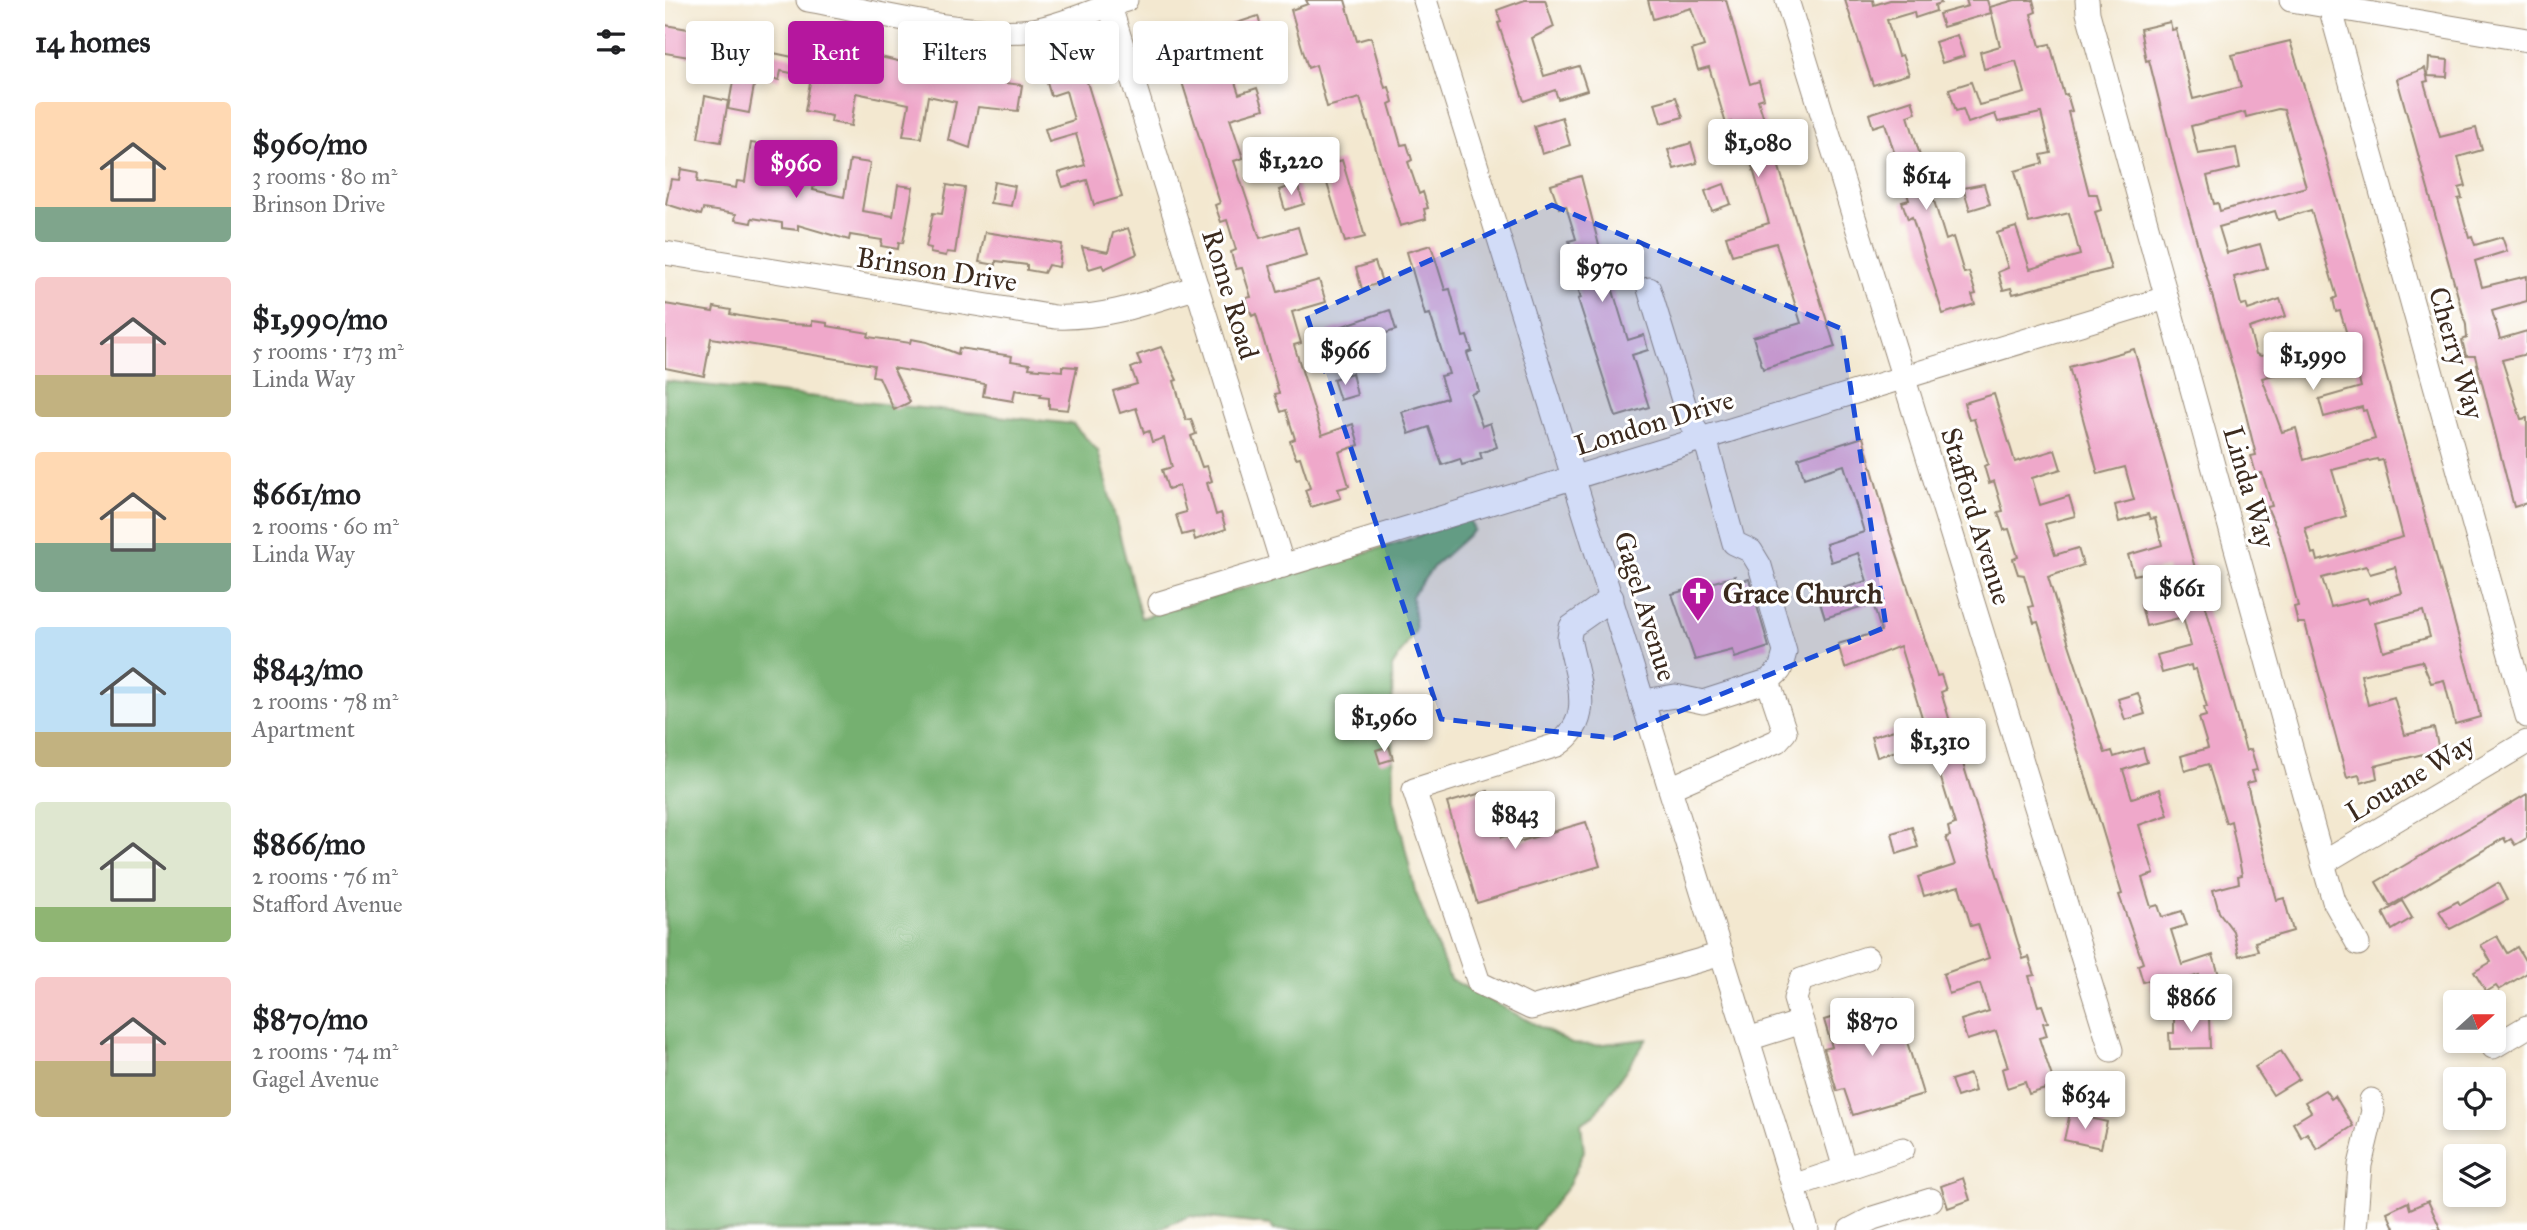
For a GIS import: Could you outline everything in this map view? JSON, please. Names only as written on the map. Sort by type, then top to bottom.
[{"type":"street","points":[[808,0],[931,22],[1016,31],[1053,26],[1115,2]]},
{"type":"street","name":"Gagel Avenue","points":[[1425,0],[1807,1230]]},
{"type":"street","name":"Stafford Avenue","points":[[1787,0],[2111,1050]]},
{"type":"street","name":"Linda Way","points":[[2087,0],[2088,13],[2323,863],[2334,901],[2358,944]]},
{"type":"street","points":[[2291,0],[2527,40]]},
{"type":"street","name":"Rome Road","points":[[1115,2],[1197,287],[1283,566]]},
{"type":"street","name":"Cherry Way","points":[[2330,6],[2527,716]]},
{"type":"street","name":"Brinson Drive","points":[[665,253],[1055,317],[1081,318],[1115,313],[1197,287]]},
{"type":"street","points":[[1644,701],[1675,696],[1703,702],[1768,681],[1780,670],[1784,652],[1760,566],[1751,551],[1734,543],[1708,449],[1698,438],[1689,420],[1649,289]]},
{"type":"street","name":"London Drive","points":[[1160,603],[2167,298]]},
{"type":"street","points":[[1612,598],[1571,627],[1569,638],[1582,714],[1573,733],[1557,745],[1414,790],[1479,983],[1531,1008],[1721,954]]},
{"type":"street","points":[[1670,788],[1777,741],[1785,732],[1768,681]]},
{"type":"street","name":"Louane Way","points":[[2323,863],[2527,742]]},
{"type":"street","points":[[1845,1169],[1795,999],[1801,980],[1867,958]]},
{"type":"street","points":[[1748,1039],[1802,1022]]},
{"type":"street","points":[[2506,1039],[2527,1027]]},
{"type":"street","points":[[2355,1230],[2359,1176],[2373,1111],[2371,1100]]},
{"type":"street","points":[[1793,1186],[1903,1149]]},
{"type":"street","points":[[1850,1230],[1873,1218],[1931,1200]]},
{"type":"highlighted area","points":[[1552,205],[1842,329],[1886,627],[1614,738],[1441,719],[1307,316]]},
{"type":"green space","points":[[665,381],[1073,424],[1098,451],[1141,618],[1401,542],[1469,518],[1474,530],[1434,566],[1412,596],[1416,630],[1392,667],[1394,799],[1415,891],[1450,979],[1572,1044],[1595,1045],[1647,1039],[1594,1116],[1581,1123],[1584,1151],[1569,1185],[1533,1230],[1274,1230],[1270,1225],[1190,1216],[1157,1230],[665,1230]]},
{"type":"building","points":[[1306,0],[1345,0],[1357,41],[1371,37],[1385,88],[1389,87],[1393,102],[1389,104],[1401,145],[1407,144],[1412,160],[1408,162],[1419,194],[1423,192],[1428,208],[1424,209],[1426,219],[1400,226],[1360,98],[1327,107],[1316,65],[1308,68],[1291,10],[1308,4]]},
{"type":"building","points":[[1525,0],[1545,0],[1554,27],[1532,38],[1544,76],[1579,66],[1587,90],[1558,99],[1555,90],[1524,101],[1498,23],[1501,22],[1497,10]]},
{"type":"building","points":[[1648,0],[1726,0],[1750,84],[1759,81],[1764,98],[1758,100],[1835,347],[1763,369],[1753,337],[1801,323],[1776,243],[1732,255],[1726,236],[1769,223],[1747,149],[1739,151],[1731,122],[1726,124],[1709,67],[1698,70],[1692,50],[1704,46],[1691,8],[1653,19]]},
{"type":"building","points":[[1845,0],[1873,0],[1874,5],[1890,0],[1940,0],[1941,3],[1935,5],[1936,11],[1915,18],[1914,12],[1887,20],[1898,56],[1902,55],[1909,74],[1873,85]]},
{"type":"building","points":[[1966,0],[1987,0],[1991,13],[1943,27],[1939,14],[1968,6]]},
{"type":"building","points":[[2015,0],[2033,0],[2036,12],[2031,14],[2040,46],[2050,44],[2064,95],[2067,94],[2072,111],[2068,112],[2089,194],[2097,194],[2101,210],[2095,212],[2111,269],[2013,294],[2011,288],[2003,290],[1998,272],[2008,268],[1997,233],[2016,227],[2030,269],[2080,255],[2069,213],[2029,223],[2015,171],[2043,163],[2041,155],[2051,153],[2041,113],[1998,122],[1995,114],[1968,123],[1963,109],[1956,111],[1949,89],[1971,82],[1979,105],[2025,93],[2016,61],[1984,69],[1980,52],[2000,46],[1990,7]]},
{"type":"building","points":[[1258,16],[1259,21],[1243,21]]},
{"type":"building","points":[[2170,22],[2172,30],[2176,29],[2193,99],[2241,87],[2232,55],[2290,41],[2326,158],[2480,717],[2455,724],[2444,680],[2431,683],[2422,661],[2361,675],[2368,705],[2394,697],[2405,735],[2434,728],[2439,750],[2375,766],[2377,778],[2361,783],[2359,775],[2347,778],[2305,623],[2298,623],[2294,607],[2298,606],[2290,574],[2279,534],[2267,507],[2272,506],[2262,473],[2256,474],[2251,456],[2256,455],[2244,407],[2177,172],[2149,60],[2146,61],[2140,29]],"holes":[[[2284,110],[2306,187],[2220,211],[2218,203],[2214,204],[2207,176],[2240,168],[2236,148],[2198,154],[2191,126],[2245,112],[2246,117]],[[2311,210],[2337,297],[2333,299],[2336,312],[2340,311],[2348,338],[2294,353],[2292,348],[2261,356],[2256,354],[2249,328],[2286,316],[2280,299],[2248,310],[2246,304],[2241,305],[2234,277],[2267,268],[2260,244],[2227,253],[2219,227],[2275,211],[2278,220]],[[2347,355],[2349,361],[2354,360],[2361,387],[2319,399],[2324,417],[2362,407],[2363,411],[2366,410],[2375,439],[2304,460],[2296,428],[2282,432],[2262,378]],[[2377,459],[2383,460],[2403,537],[2318,561],[2316,553],[2312,554],[2305,528],[2346,516],[2332,470]],[[2366,566],[2370,574],[2395,567],[2402,593],[2369,603],[2367,598],[2331,607],[2322,578]],[[2423,611],[2430,637],[2383,651],[2375,623]]]},
{"type":"building","points":[[665,25],[686,29],[686,57],[665,53]]},
{"type":"building","points":[[1957,35],[1964,56],[1942,63],[1935,42]]},
{"type":"building","points":[[774,53],[788,56],[788,72],[781,71],[779,80],[774,79]]},
{"type":"building","points":[[884,58],[898,61],[898,84],[1022,85],[1018,111],[978,107],[970,148],[948,140],[956,102],[928,96],[921,138],[903,136],[909,104],[856,93],[851,126],[831,122],[832,116],[805,111],[810,84],[884,84]]},
{"type":"building","points":[[2429,58],[2448,60],[2447,77],[2428,76]]},
{"type":"building","points":[[2425,68],[2428,81],[2424,82],[2440,137],[2476,128],[2482,150],[2458,157],[2466,186],[2459,188],[2462,198],[2458,199],[2469,237],[2472,236],[2475,245],[2502,237],[2507,251],[2475,261],[2482,287],[2527,276],[2527,301],[2492,311],[2500,339],[2527,331],[2527,354],[2502,360],[2521,419],[2527,418],[2527,503],[2514,507],[2475,356],[2466,356],[2462,340],[2467,338],[2466,325],[2397,79]]},
{"type":"building","points":[[733,84],[754,84],[749,113],[728,109]]},
{"type":"building","points":[[1047,84],[1088,84],[1122,197],[1094,205],[1087,180],[1063,187],[1058,173],[1085,165],[1076,134],[1049,142],[1045,129],[1074,120],[1066,91],[1051,96]]},
{"type":"building","points":[[1183,84],[1236,84],[1239,94],[1257,88],[1264,109],[1230,119],[1243,158],[1234,161],[1260,238],[1298,227],[1306,255],[1270,266],[1278,292],[1319,280],[1326,302],[1292,312],[1301,343],[1294,345],[1322,435],[1353,424],[1359,445],[1339,452],[1349,486],[1338,489],[1341,498],[1311,507],[1305,490],[1310,488],[1300,457],[1296,458],[1290,441],[1295,439],[1286,410],[1281,412],[1275,394],[1279,393],[1256,314],[1252,316],[1246,298],[1251,297],[1242,268],[1236,269],[1233,260],[1231,252],[1236,250],[1227,220],[1221,222],[1215,205],[1220,203]]},
{"type":"building","points":[[705,96],[728,101],[721,142],[698,138]]},
{"type":"building","points":[[1676,97],[1683,117],[1661,123],[1655,103]]},
{"type":"building","points":[[1912,100],[1916,113],[1908,116],[1946,240],[1953,237],[1964,273],[1969,272],[1976,294],[1972,295],[1975,304],[1943,314],[1912,217],[1908,219],[1902,202],[1909,200],[1885,123],[1873,127],[1869,114]]},
{"type":"building","points":[[1562,117],[1570,145],[1542,154],[1534,126]]},
{"type":"building","points":[[751,143],[771,146],[766,181],[793,186],[800,151],[819,155],[813,190],[844,197],[850,160],[870,163],[862,211],[893,216],[898,185],[913,187],[903,243],[899,242],[898,249],[881,246],[882,240],[850,235],[849,240],[798,225],[798,230],[782,228],[782,223],[752,218],[751,223],[735,220],[736,214],[703,209],[701,215],[666,204],[671,179],[679,180],[681,169],[698,172],[697,182],[736,188],[737,181],[745,182]]},
{"type":"building","points":[[1691,143],[1697,163],[1674,169],[1668,150]]},
{"type":"building","points":[[1342,160],[1365,237],[1345,242],[1322,167]]},
{"type":"building","points":[[1581,176],[1602,257],[1610,254],[1615,269],[1607,271],[1628,340],[1644,335],[1648,350],[1632,355],[1649,407],[1616,417],[1578,299],[1581,298],[1570,261],[1575,259],[1569,241],[1576,239],[1566,206],[1559,208],[1551,185]]},
{"type":"building","points":[[994,182],[1015,186],[1011,206],[990,203]]},
{"type":"building","points":[[1297,184],[1304,204],[1285,210],[1279,190]]},
{"type":"building","points":[[1724,184],[1731,204],[1712,211],[1705,191]]},
{"type":"building","points":[[1984,184],[1990,204],[1970,210],[1963,188]]},
{"type":"building","points":[[947,185],[965,188],[955,253],[947,252],[946,256],[930,253],[931,248],[926,247],[933,213],[942,214]]},
{"type":"building","points":[[1128,228],[1137,254],[1104,269],[1102,265],[1089,269],[1082,247],[1108,252],[1113,233]]},
{"type":"building","points":[[985,232],[1062,244],[1059,267],[1048,265],[1044,273],[1027,270],[1027,265],[979,262]]},
{"type":"building","points":[[1431,245],[1445,290],[1450,289],[1463,337],[1467,336],[1472,351],[1467,353],[1479,391],[1471,394],[1482,426],[1490,423],[1497,447],[1480,453],[1482,459],[1462,465],[1460,459],[1442,465],[1429,427],[1409,434],[1402,412],[1447,398],[1440,376],[1449,374],[1430,314],[1425,315],[1407,252]]},
{"type":"building","points":[[1375,262],[1382,282],[1362,289],[1356,268]]},
{"type":"building","points":[[665,304],[713,312],[714,307],[731,310],[730,314],[789,324],[812,325],[812,321],[827,323],[827,326],[869,333],[868,337],[910,343],[911,339],[927,342],[958,354],[959,348],[1012,356],[1011,361],[1030,364],[1029,368],[1062,371],[1062,366],[1077,367],[1068,410],[1049,408],[1049,398],[1040,397],[1041,394],[1015,390],[1013,401],[983,396],[985,384],[893,368],[910,402],[894,410],[879,377],[872,376],[874,365],[711,338],[704,376],[665,368]]},
{"type":"building","points":[[1390,310],[1396,330],[1330,350],[1328,331]]},
{"type":"building","points":[[1161,347],[1177,380],[1174,381],[1186,420],[1191,419],[1196,434],[1191,436],[1202,467],[1207,466],[1212,481],[1207,483],[1216,515],[1221,513],[1226,529],[1195,540],[1193,532],[1182,535],[1176,515],[1186,512],[1179,486],[1168,489],[1162,470],[1172,467],[1164,438],[1152,442],[1149,431],[1144,433],[1136,408],[1120,413],[1113,391],[1137,384],[1131,368],[1141,364],[1137,355]]},
{"type":"building","points":[[2134,349],[2246,751],[2251,749],[2257,770],[2252,771],[2255,781],[2247,783],[2277,900],[2284,898],[2293,931],[2255,942],[2258,951],[2239,956],[2233,931],[2219,912],[2213,890],[2239,883],[2238,876],[2242,875],[2231,821],[2226,823],[2208,764],[2185,771],[2181,756],[2208,748],[2199,718],[2206,716],[2204,707],[2207,707],[2196,669],[2192,670],[2191,665],[2162,673],[2157,655],[2191,646],[2183,617],[2146,626],[2141,605],[2175,595],[2168,568],[2134,575],[2128,555],[2162,545],[2155,518],[2150,519],[2148,514],[2119,522],[2115,505],[2134,500],[2125,467],[2098,474],[2069,367]]},
{"type":"building","points":[[1352,373],[1357,395],[1340,400],[1333,379]]},
{"type":"building","points":[[1994,394],[2015,462],[2055,450],[2061,469],[2032,478],[2040,505],[2069,496],[2075,516],[2045,524],[2055,555],[2078,548],[2083,565],[2048,577],[2105,753],[2112,751],[2114,757],[2143,748],[2147,762],[2123,770],[2132,798],[2160,789],[2168,815],[2139,825],[2154,874],[2142,878],[2151,907],[2158,905],[2162,917],[2182,911],[2187,925],[2171,930],[2182,965],[2213,955],[2219,975],[2201,982],[2199,975],[2152,990],[2149,980],[2143,982],[2138,965],[2143,963],[2119,895],[2122,894],[2038,622],[2034,623],[2029,607],[2033,606],[2024,575],[2018,574],[2013,559],[2018,557],[2009,529],[2004,530],[1998,512],[2003,511],[1994,481],[1989,483],[1984,466],[1988,464],[1974,419],[1969,420],[1964,403]]},
{"type":"building","points":[[1863,437],[1890,533],[1937,676],[1941,675],[1946,690],[1941,692],[2023,959],[2029,957],[2035,975],[2029,976],[2038,1006],[2042,1005],[2048,1022],[2043,1023],[2047,1036],[2039,1038],[2055,1086],[2029,1094],[2025,1082],[2007,1088],[2002,1069],[2008,1067],[1996,1031],[1967,1040],[1961,1020],[1989,1011],[1980,984],[1949,994],[1943,974],[1989,958],[1978,924],[1971,926],[1959,886],[1924,896],[1918,877],[1955,865],[1946,837],[1950,836],[1948,827],[1955,824],[1900,646],[1845,668],[1838,644],[1881,631],[1873,603],[1825,618],[1818,596],[1867,581],[1858,553],[1831,562],[1826,544],[1864,532],[1844,465],[1804,478],[1798,458]]},
{"type":"building","points":[[1735,576],[1736,583],[1749,579],[1769,647],[1735,658],[1733,650],[1695,660],[1672,594]]},
{"type":"building","points":[[2138,693],[2145,714],[2125,720],[2118,699]]},
{"type":"building","points":[[1894,730],[1900,750],[1877,757],[1871,737]]},
{"type":"building","points":[[1389,746],[1393,759],[1380,763],[1376,750]]},
{"type":"building","points":[[1488,791],[1502,837],[1515,833],[1518,842],[1586,822],[1600,866],[1477,903],[1447,803]]},
{"type":"building","points":[[2527,794],[2527,838],[2515,845],[2511,839],[2506,842],[2504,838],[2390,906],[2376,882]]},
{"type":"building","points":[[1912,827],[1918,847],[1897,854],[1892,833]]},
{"type":"building","points":[[2498,883],[2507,900],[2450,929],[2439,911],[2458,901],[2460,905]]},
{"type":"building","points":[[2402,901],[2412,918],[2392,930],[2383,913]]},
{"type":"building","points":[[2497,936],[2507,953],[2517,947],[2527,964],[2527,973],[2499,990],[2496,986],[2485,990],[2474,972],[2491,962],[2481,945]]},
{"type":"building","points":[[1894,999],[1923,1094],[1853,1115],[1844,1089],[1837,1091],[1824,1049],[1832,1047],[1824,1020]]},
{"type":"building","points":[[2209,1017],[2210,1048],[2170,1049],[2169,1033],[2174,1033],[2174,1018]]},
{"type":"building","points":[[2281,1051],[2299,1079],[2273,1095],[2255,1067]]},
{"type":"building","points":[[1970,1074],[1975,1091],[1957,1097],[1951,1080]]},
{"type":"building","points":[[2325,1090],[2331,1099],[2335,1096],[2353,1126],[2317,1149],[2307,1133],[2301,1137],[2293,1123],[2311,1112],[2305,1102]]},
{"type":"building","points":[[2070,1113],[2107,1122],[2101,1148],[2064,1140]]},
{"type":"building","points":[[1963,1178],[1970,1200],[1948,1208],[1941,1186]]},
{"type":"building","points":[[2428,1201],[2441,1230],[2395,1230],[2387,1212],[2408,1202],[2410,1209]]},
{"type":"place","name":"Grace Church","points":[[1698,623]]}]
